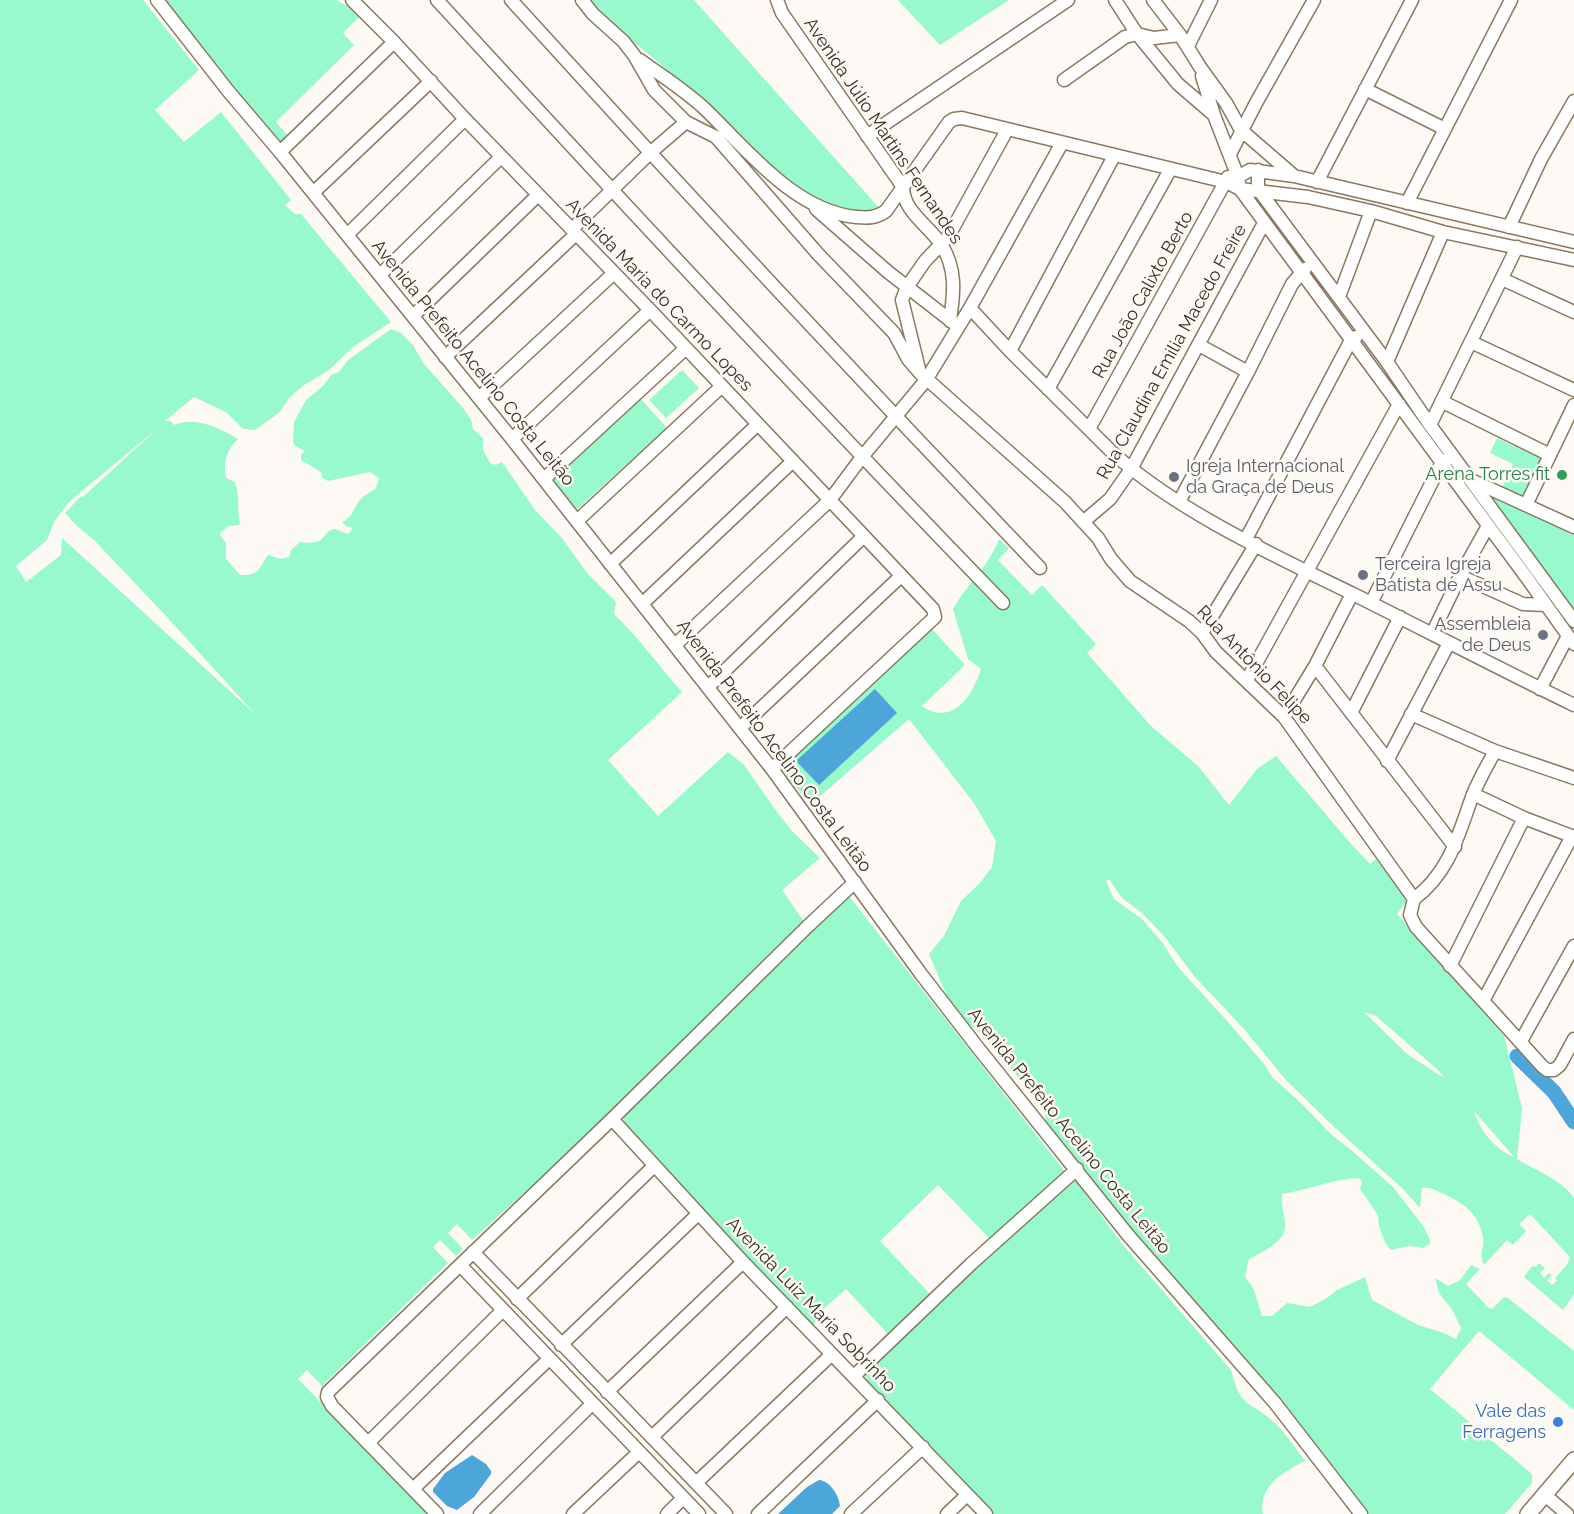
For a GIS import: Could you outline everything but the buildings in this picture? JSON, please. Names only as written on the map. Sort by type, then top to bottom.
[{"type":"main road","points":[[1528,1514],[1574,1460]]},
{"type":"street","name":"Avenida Prefeito Acelino Costa Leitão","points":[[157,0],[229,92],[512,438],[708,687],[772,769],[921,974],[1128,1235],[1275,1403],[1356,1512]]},
{"type":"street","name":"Avenida Maria do Carmo Lopes","points":[[352,0],[933,609],[934,618],[772,769]]},
{"type":"street","points":[[437,0],[611,190],[1003,603]]},
{"type":"street","points":[[512,0],[650,153],[895,416],[1041,568]]},
{"type":"street","points":[[582,0],[634,55],[704,108],[753,159],[954,324]]},
{"type":"street","name":"Avenida Júlio Martins Fernandes","points":[[777,0],[782,13],[903,187],[903,196],[908,205],[941,245],[953,275],[954,324]]},
{"type":"street","points":[[867,136],[1068,0]]},
{"type":"street","points":[[1115,0],[1137,34],[1178,84],[1214,115]]},
{"type":"street","points":[[1153,0],[1188,46],[1241,130],[1294,176]]},
{"type":"street","points":[[1188,46],[1211,0]]},
{"type":"street","points":[[1230,154],[1241,130],[1314,0]]},
{"type":"street","points":[[1317,182],[1412,0]]},
{"type":"street","points":[[1407,203],[1511,0]]},
{"type":"street","points":[[1064,80],[1114,43],[1137,34],[1154,38],[1180,35]]},
{"type":"street","points":[[280,152],[394,42]]},
{"type":"street","name":"Rua Antônio Felipe","points":[[634,55],[654,90],[686,122],[716,137],[818,254],[894,333],[909,359],[923,376],[1065,502],[1130,581],[1189,621],[1202,633],[1216,652],[1284,717],[1414,899],[1411,909],[1412,921],[1450,966],[1547,1070],[1554,1070],[1560,1065],[1574,1040]]},
{"type":"street","points":[[1200,67],[1214,115],[1230,154],[1233,181],[1399,404],[1468,478],[1531,573],[1546,605],[1571,640],[1540,689]]},
{"type":"street","points":[[313,193],[430,81]]},
{"type":"street","points":[[1365,89],[1445,129]]},
{"type":"street","points":[[1509,226],[1541,159],[1574,101]]},
{"type":"street","points":[[804,199],[830,211],[849,216],[874,218],[886,211],[950,122],[962,118],[1212,180],[1233,181],[1258,189],[1308,197],[1371,211],[1443,232],[1574,260]]},
{"type":"street","points":[[347,235],[465,119]]},
{"type":"street","points":[[446,357],[574,232],[611,190],[686,122]]},
{"type":"street","points":[[923,376],[902,300],[907,287],[925,261],[948,237],[1007,130]]},
{"type":"street","points":[[675,645],[830,500],[895,416],[923,376],[954,324],[970,308],[1062,143]]},
{"type":"street","points":[[1010,351],[1114,156]]},
{"type":"street","points":[[380,275],[501,157]]},
{"type":"street","points":[[1048,389],[1170,170]]},
{"type":"street","points":[[1233,181],[1250,170],[1294,176],[1574,242]]},
{"type":"street","points":[[1258,170],[1258,189],[1387,362],[1430,425],[1488,526],[1574,621]]},
{"type":"street","name":"Rua João Calixto Berto","points":[[1089,429],[1233,181]]},
{"type":"street","points":[[413,316],[538,195]]},
{"type":"street","points":[[1339,297],[1371,211]]},
{"type":"street","name":"Rua Claudina Emilia Macedo Freire","points":[[1083,522],[1110,499],[1131,469],[1264,223]]},
{"type":"street","points":[[1387,362],[1443,232]]},
{"type":"street","points":[[1532,250],[1539,234]]},
{"type":"street","points":[[1430,425],[1517,247]]},
{"type":"street","points":[[1179,502],[1292,284],[1312,262]]},
{"type":"street","points":[[479,398],[614,273]]},
{"type":"street","points":[[1502,279],[1574,312]]},
{"type":"street","points":[[970,308],[1010,351],[1131,469],[1179,502],[1305,572],[1574,705]]},
{"type":"street","points":[[512,438],[650,310]]},
{"type":"street","points":[[1202,633],[1251,542],[1351,340],[1364,332]]},
{"type":"street","points":[[1471,342],[1574,390]]},
{"type":"street","points":[[1199,345],[1248,372]]},
{"type":"street","points":[[544,479],[686,348]]},
{"type":"street","points":[[577,521],[722,386]]},
{"type":"street","points":[[1443,402],[1550,455]]},
{"type":"street","points":[[1247,680],[1399,404]]},
{"type":"street","points":[[1526,506],[1574,405]]},
{"type":"street","points":[[610,564],[758,424]]},
{"type":"street","points":[[1371,603],[1447,458]]},
{"type":"street","points":[[642,604],[793,461]]},
{"type":"street","points":[[1468,478],[1574,526]]},
{"type":"street","points":[[1432,634],[1460,576],[1488,526]]},
{"type":"street","points":[[708,687],[864,537]]},
{"type":"street","points":[[740,728],[902,576]]},
{"type":"street","points":[[1460,576],[1523,604],[1546,605]]},
{"type":"street","points":[[1284,717],[1352,594]]},
{"type":"street","points":[[1351,713],[1400,617]]},
{"type":"street","points":[[1387,761],[1449,643]]},
{"type":"street","points":[[1314,666],[1455,847]]},
{"type":"street","points":[[1411,714],[1495,751],[1574,778]]},
{"type":"street","points":[[1414,899],[1442,871],[1455,847],[1473,794],[1495,751]]},
{"type":"street","points":[[1473,794],[1524,818],[1573,836],[1483,1001]]},
{"type":"street","points":[[1450,966],[1524,818]]},
{"type":"street","points":[[437,1514],[332,1406],[327,1397],[328,1392],[855,882]]},
{"type":"street","points":[[1521,1041],[1574,946]]},
{"type":"street","name":"Avenida Luiz Maria Sobrinho","points":[[612,1119],[742,1262],[986,1514]]},
{"type":"street","points":[[517,1299],[654,1166]]},
{"type":"street","points":[[854,1376],[971,1264],[1077,1169]]},
{"type":"street","points":[[561,1345],[698,1214]]},
{"type":"street","points":[[473,1252],[726,1514]]},
{"type":"street","points":[[607,1392],[742,1262]]},
{"type":"street","points":[[460,1265],[699,1514]]},
{"type":"street","points":[[652,1437],[787,1308]]},
{"type":"street","points":[[368,1443],[502,1311]]},
{"type":"street","points":[[696,1483],[832,1354]]},
{"type":"street","points":[[413,1489],[549,1359]]},
{"type":"street","points":[[568,1378],[574,1372],[584,1369]]},
{"type":"street","points":[[758,1514],[878,1400]]},
{"type":"street","points":[[480,1514],[592,1404]]},
{"type":"street","points":[[851,1514],[923,1447]]},
{"type":"street","points":[[573,1514],[639,1452]]},
{"type":"street","points":[[663,1477],[673,1473],[679,1466]]},
{"type":"street","points":[[947,1514],[968,1495]]},
{"type":"street","points":[[1545,1496],[1567,1514]]},
{"type":"street","points":[[667,1514],[683,1498]]},
{"type":"green space","points":[[0,0],[143,0],[199,70],[155,110],[184,142],[221,112],[291,200],[285,205],[295,214],[301,214],[391,322],[353,347],[329,370],[304,385],[289,398],[279,413],[255,430],[243,429],[226,412],[194,397],[165,421],[171,421],[174,425],[191,422],[207,424],[238,439],[228,452],[225,467],[226,478],[235,482],[237,487],[240,525],[229,526],[221,532],[220,535],[226,543],[226,559],[240,575],[251,574],[258,571],[268,555],[281,559],[289,557],[291,550],[300,542],[320,541],[330,530],[335,529],[348,534],[353,528],[342,522],[351,515],[362,498],[376,488],[379,478],[370,472],[328,481],[322,478],[321,472],[301,460],[301,455],[305,451],[295,446],[293,442],[294,422],[306,400],[323,386],[331,375],[339,372],[348,360],[391,329],[401,333],[413,345],[424,364],[463,408],[471,420],[473,429],[483,438],[483,450],[490,463],[496,465],[502,462],[535,510],[562,538],[587,573],[616,602],[614,614],[682,692],[608,760],[658,816],[728,752],[744,765],[793,832],[820,858],[782,890],[805,923],[728,995],[654,1072],[632,1091],[625,1101],[472,1240],[457,1224],[448,1233],[463,1249],[456,1256],[440,1240],[433,1247],[448,1263],[322,1386],[307,1370],[298,1379],[429,1514],[0,1514]],"holes":[[[158,428],[84,496],[80,497],[65,513],[167,617],[255,714],[62,538],[61,555],[26,582],[16,566],[47,540],[55,520],[70,501]]]},
{"type":"green space","points":[[163,0],[336,0],[360,16],[343,33],[354,45],[276,122],[289,137],[281,145],[204,54]]},
{"type":"green space","points":[[588,0],[694,0],[880,209],[852,210],[824,201],[794,184],[737,137],[666,69],[616,28]]},
{"type":"green space","points":[[898,0],[1009,0],[940,45]]},
{"type":"green space","points":[[682,370],[699,388],[666,418],[649,400]]},
{"type":"green space","points":[[641,399],[667,428],[577,509],[550,480]]},
{"type":"green space","points":[[1497,438],[1543,457],[1523,498],[1502,488],[1513,464],[1490,453]]},
{"type":"green space","points":[[1488,495],[1574,533],[1574,612]]},
{"type":"green space","points":[[999,539],[1009,548],[998,560],[1032,595],[1042,585],[1096,644],[1087,653],[1150,725],[1199,767],[1229,805],[1257,769],[1276,756],[1370,864],[1376,859],[1404,895],[1406,902],[1397,914],[1504,1036],[1522,1108],[1517,1159],[1555,1180],[1574,1198],[1574,1294],[1563,1310],[1524,1277],[1532,1266],[1535,1267],[1539,1263],[1545,1268],[1540,1273],[1544,1278],[1549,1273],[1552,1275],[1547,1280],[1552,1285],[1557,1281],[1555,1278],[1567,1265],[1570,1257],[1530,1214],[1519,1224],[1526,1231],[1513,1245],[1507,1240],[1484,1265],[1481,1230],[1475,1216],[1451,1198],[1425,1188],[1422,1188],[1420,1208],[1402,1188],[1286,1080],[1244,1029],[1195,977],[1164,936],[1142,913],[1122,898],[1109,879],[1106,881],[1114,899],[1142,919],[1162,942],[1178,967],[1265,1065],[1272,1077],[1333,1136],[1393,1187],[1424,1227],[1431,1243],[1423,1248],[1409,1246],[1391,1250],[1385,1243],[1378,1215],[1360,1189],[1362,1182],[1359,1178],[1340,1180],[1282,1194],[1285,1230],[1273,1246],[1249,1259],[1245,1276],[1254,1290],[1262,1316],[1272,1316],[1287,1303],[1310,1307],[1337,1290],[1365,1277],[1372,1300],[1418,1325],[1456,1339],[1461,1328],[1453,1311],[1439,1293],[1435,1278],[1448,1286],[1460,1280],[1471,1265],[1480,1269],[1466,1284],[1489,1308],[1492,1309],[1504,1297],[1508,1298],[1574,1351],[1574,1410],[1479,1331],[1430,1389],[1532,1474],[1532,1483],[1505,1514],[1369,1514],[1331,1468],[1278,1395],[1217,1333],[1046,1128],[1045,1114],[1055,1100],[1033,1094],[978,1031],[951,1011],[929,954],[944,936],[961,901],[979,884],[992,867],[996,841],[974,803],[909,719],[811,804],[780,770],[932,629],[965,665],[922,706],[933,712],[943,713],[960,705],[967,698],[981,669],[968,659],[953,609],[995,549]],"holes":[[[1364,1012],[1376,1016],[1438,1070],[1444,1078],[1407,1054]],[[1474,1111],[1515,1158],[1501,1150],[1489,1139]]]},
{"type":"green space","points":[[848,895],[1066,1173],[990,1239],[938,1185],[880,1241],[931,1295],[889,1335],[846,1289],[819,1313],[812,1328],[674,1184],[623,1123],[625,1111]]},
{"type":"green space","points":[[1073,1177],[1123,1245],[1231,1370],[1239,1392],[1247,1403],[1275,1423],[1305,1461],[1281,1475],[1268,1488],[1262,1504],[1263,1514],[992,1514],[869,1386],[864,1372],[868,1367]]},
{"type":"water","points":[[875,689],[897,713],[819,785],[796,761]]},
{"type":"water","points":[[472,1455],[486,1464],[491,1474],[474,1497],[457,1510],[447,1506],[433,1492],[433,1489],[445,1473]]},
{"type":"water","points":[[819,1480],[830,1486],[838,1497],[840,1506],[832,1514],[778,1514],[807,1487]]},
{"type":"waterway","points":[[1517,1056],[1554,1092],[1574,1122]]},
{"type":"place","name":"Arena Torres fit","points":[[1562,475]]},
{"type":"place","name":"Igreja Internacional da Graça de Deus","points":[[1174,477]]},
{"type":"place","name":"Terceira Igreja Batista de Assu","points":[[1363,575]]},
{"type":"place","name":"Assembleia de Deus","points":[[1543,635]]},
{"type":"place","name":"Vale das Ferragens","points":[[1558,1422]]}]
